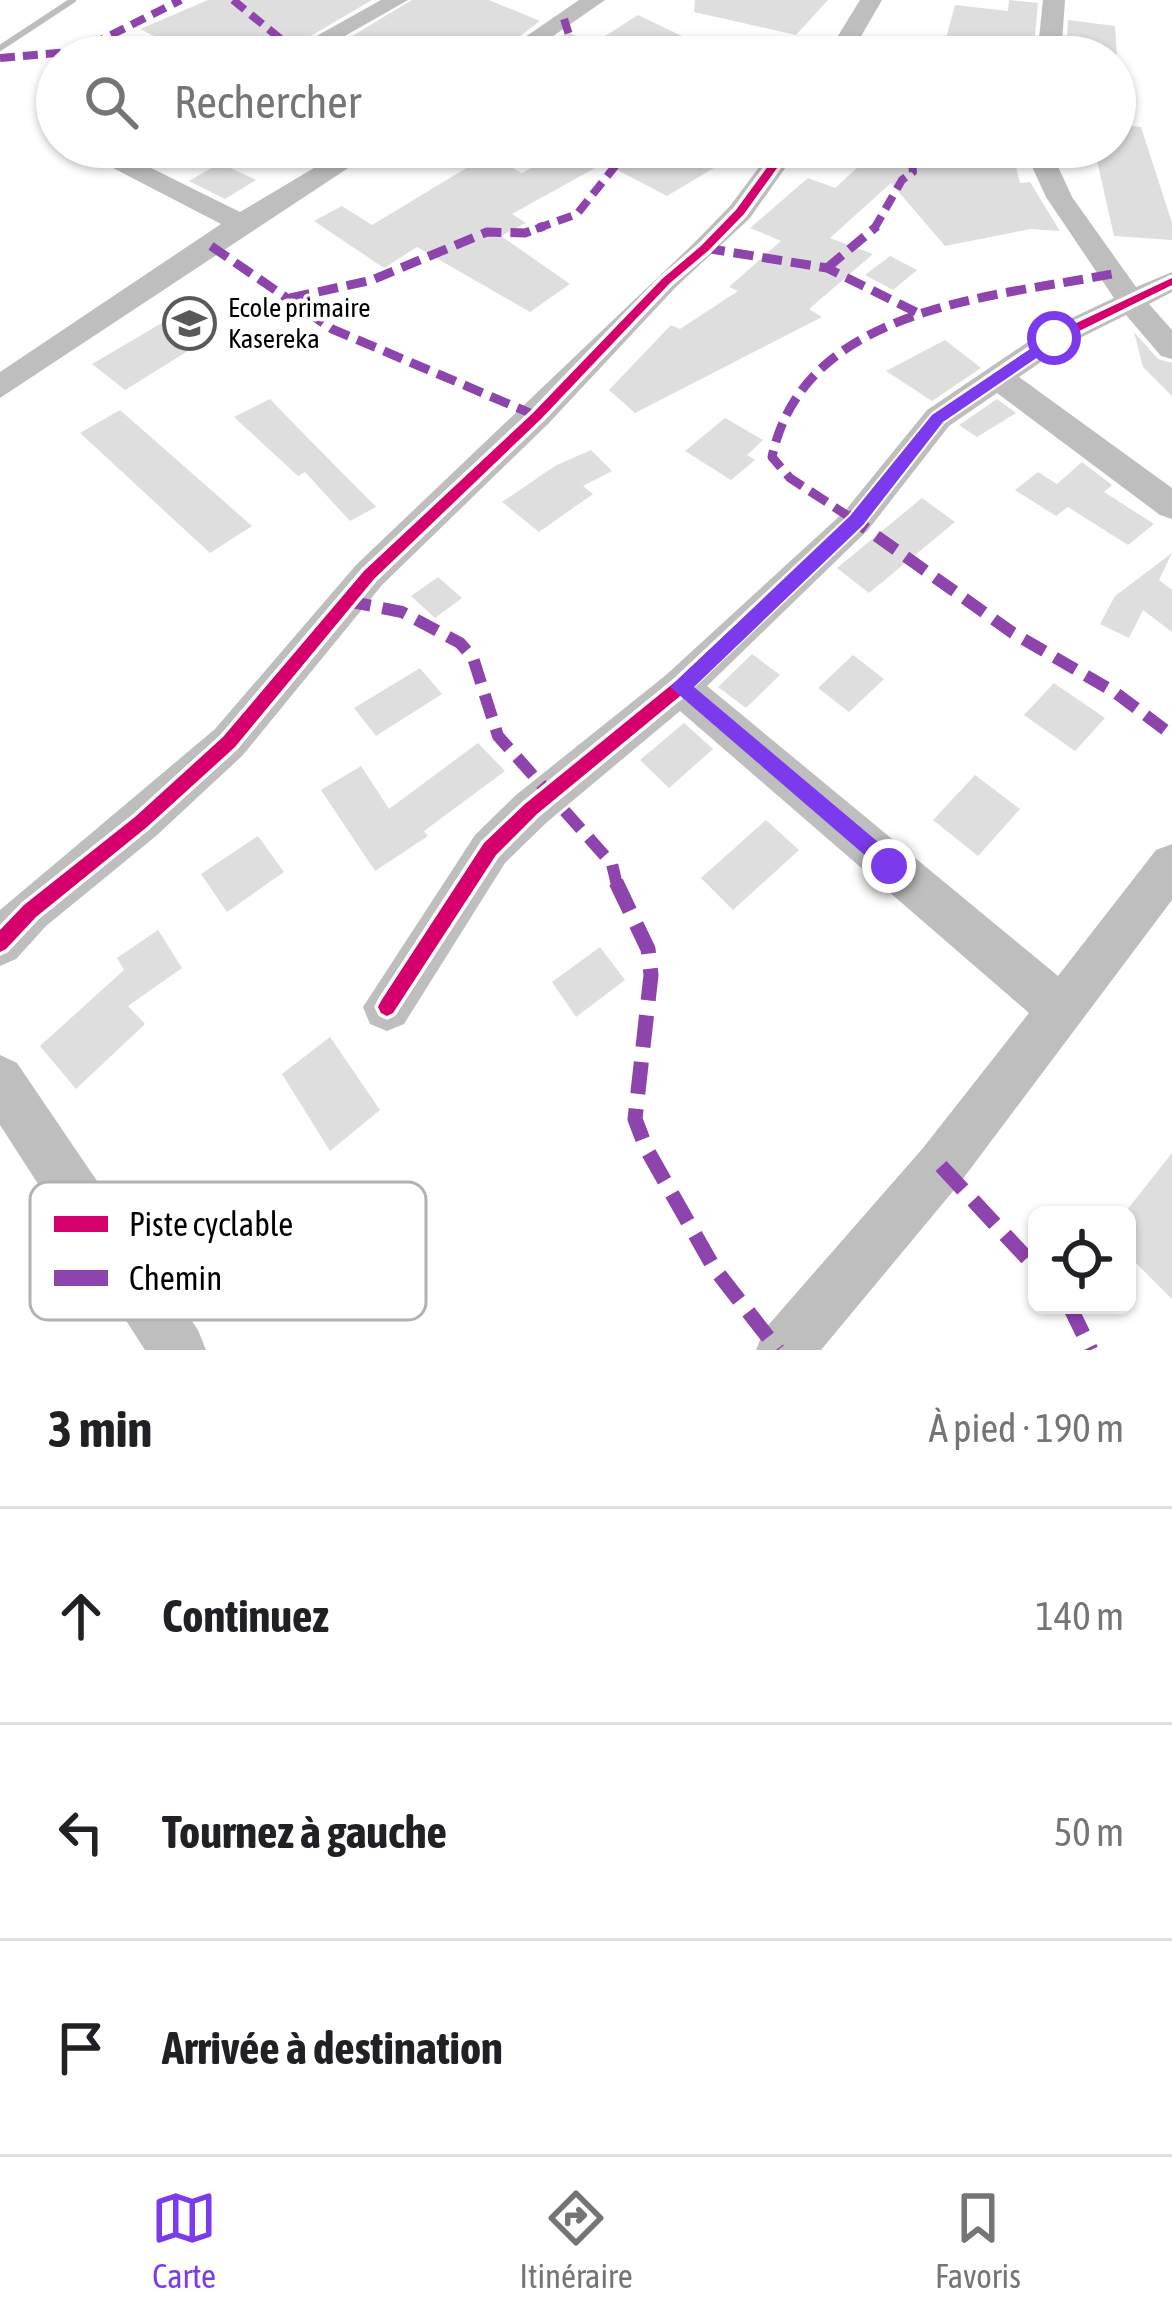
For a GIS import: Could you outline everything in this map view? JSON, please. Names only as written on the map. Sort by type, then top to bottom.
[{"type":"street","points":[[329,36],[397,0]]},
{"type":"street","points":[[540,36],[594,0]]},
{"type":"street","points":[[850,36],[871,0]]},
{"type":"street","points":[[1051,36],[1054,0]]},
{"type":"street","points":[[132,168],[241,223]]},
{"type":"street","points":[[0,387],[241,223],[332,168]]},
{"type":"street","points":[[0,943],[30,911],[141,822],[229,742],[369,575],[705,248],[740,212],[772,168]]},
{"type":"street","points":[[1046,168],[1059,197],[1132,303],[1172,349]]},
{"type":"street","points":[[387,1007],[490,849],[531,809],[680,687],[856,521],[938,418],[1054,338],[1172,281]]},
{"type":"street","points":[[999,378],[1172,506]]},
{"type":"street","points":[[680,687],[1061,1009]]},
{"type":"street","points":[[784,1350],[941,1166],[1061,1009],[1163,895]]},
{"type":"street","points":[[0,1080],[67,1182]]},
{"type":"street","points":[[158,1320],[178,1350]]},
{"type":"building","points":[[208,0],[372,0],[311,36],[154,36],[140,29]]},
{"type":"building","points":[[412,0],[489,0],[540,21],[520,36],[352,36]]},
{"type":"building","points":[[695,0],[828,0],[796,35],[694,12]]},
{"type":"building","points":[[1009,0],[1038,3],[1035,36],[947,36],[955,5],[1008,11]]},
{"type":"building","points":[[638,15],[682,36],[605,36]]},
{"type":"building","points":[[1068,20],[1115,26],[1116,36],[1067,36]]},
{"type":"building","points":[[1136,126],[1141,127],[1172,223],[1172,240],[1114,236],[1099,168],[1136,168]]},
{"type":"building","points":[[211,168],[231,168],[256,180],[225,199],[189,181]]},
{"type":"building","points":[[466,168],[513,168],[522,173],[531,168],[595,168],[512,214],[526,223],[501,236],[570,284],[530,312],[417,247],[384,268],[314,221],[342,206],[372,225]]},
{"type":"building","points":[[614,168],[714,168],[667,196]]},
{"type":"building","points":[[857,168],[1016,168],[1020,183],[1030,182],[1060,231],[1030,229],[945,246],[891,183],[830,238],[873,254],[809,309],[822,317],[635,413],[609,390],[671,325],[680,329],[738,291],[729,287],[781,241],[750,228],[808,178],[835,188]]},
{"type":"building","points":[[890,256],[917,270],[893,290],[865,275]]},
{"type":"building","points":[[172,317],[204,341],[125,390],[92,364]]},
{"type":"building","points":[[1134,332],[1158,359],[1172,363],[1172,396],[1143,367]]},
{"type":"building","points":[[945,340],[981,368],[932,401],[886,371]]},
{"type":"building","points":[[270,399],[376,507],[350,521],[305,472],[298,476],[234,417]]},
{"type":"building","points":[[997,399],[1016,413],[977,437],[959,425]]},
{"type":"building","points":[[120,410],[252,526],[210,553],[80,433]]},
{"type":"building","points":[[725,418],[763,440],[747,455],[755,460],[731,480],[685,451]]},
{"type":"building","points":[[591,450],[612,471],[583,486],[593,494],[539,532],[502,502],[555,466]]},
{"type":"building","points":[[1082,462],[1112,485],[1104,492],[1154,524],[1128,545],[1068,507],[1056,516],[1015,490],[1038,472],[1057,484]]},
{"type":"building","points":[[922,498],[955,522],[869,593],[837,568]]},
{"type":"building","points":[[1172,553],[1159,580],[1172,590],[1172,632],[1143,610],[1129,638],[1100,624],[1115,596]]},
{"type":"building","points":[[438,577],[462,598],[435,618],[411,596]]},
{"type":"building","points":[[752,654],[780,675],[746,708],[718,687]]},
{"type":"building","points":[[853,655],[884,679],[849,712],[818,688]]},
{"type":"building","points":[[420,668],[442,694],[376,736],[354,708]]},
{"type":"building","points":[[1054,683],[1105,718],[1075,751],[1024,715]]},
{"type":"building","points":[[684,723],[713,749],[669,788],[640,760]]},
{"type":"building","points":[[478,743],[505,771],[424,831],[428,836],[375,871],[321,790],[361,766],[389,809]]},
{"type":"building","points":[[975,775],[1020,809],[978,856],[933,820]]},
{"type":"building","points":[[766,820],[799,850],[733,910],[701,878]]},
{"type":"building","points":[[258,836],[284,872],[227,912],[201,874]]},
{"type":"building","points":[[158,930],[182,968],[128,1006],[145,1024],[76,1089],[40,1046],[124,970],[117,958]]},
{"type":"building","points":[[600,947],[625,980],[576,1017],[552,982]]},
{"type":"building","points":[[330,1037],[380,1110],[330,1151],[282,1074]]},
{"type":"building","points":[[1172,1153],[1172,1299],[1136,1263],[1136,1206],[1130,1206]]},
{"type":"waterway","points":[[0,48],[73,0]]},
{"type":"marked path","points":[[109,36],[181,0]]},
{"type":"marked path","points":[[233,0],[277,36]]},
{"type":"marked path","points":[[564,19],[569,36]]},
{"type":"marked path","points":[[0,58],[36,55]]},
{"type":"marked path","points":[[290,298],[372,280],[487,232],[525,233],[577,214],[614,168]]},
{"type":"marked path","points":[[827,268],[876,227],[913,168]]},
{"type":"marked path","points":[[211,246],[332,329],[537,416]]},
{"type":"marked path","points":[[705,248],[827,268],[916,312]]},
{"type":"marked path","points":[[1112,274],[916,312],[845,349],[809,377],[779,424],[772,457],[790,478],[923,565],[1013,633],[1116,693],[1172,735]]},
{"type":"marked path","points":[[347,601],[402,612],[460,643],[473,658],[498,736],[612,864],[619,895],[648,949],[651,975],[635,1119],[646,1148],[714,1268],[778,1350]]},
{"type":"marked path","points":[[941,1166],[1028,1259]]},
{"type":"marked path","points":[[1073,1314],[1091,1350]]},
{"type":"cycle path","points":[[0,943],[30,911],[141,822],[229,742],[369,575],[705,248],[740,212],[772,168]]},
{"type":"cycle path","points":[[387,1007],[490,849],[531,809],[680,687],[856,521],[938,418],[1055,338],[1172,281]]},
{"type":"place","name":"Ecole primaire Kasereka","points":[[189,323]]},
{"type":"route","points":[[889,866],[680,687],[856,521],[938,418],[1054,338]]}]
